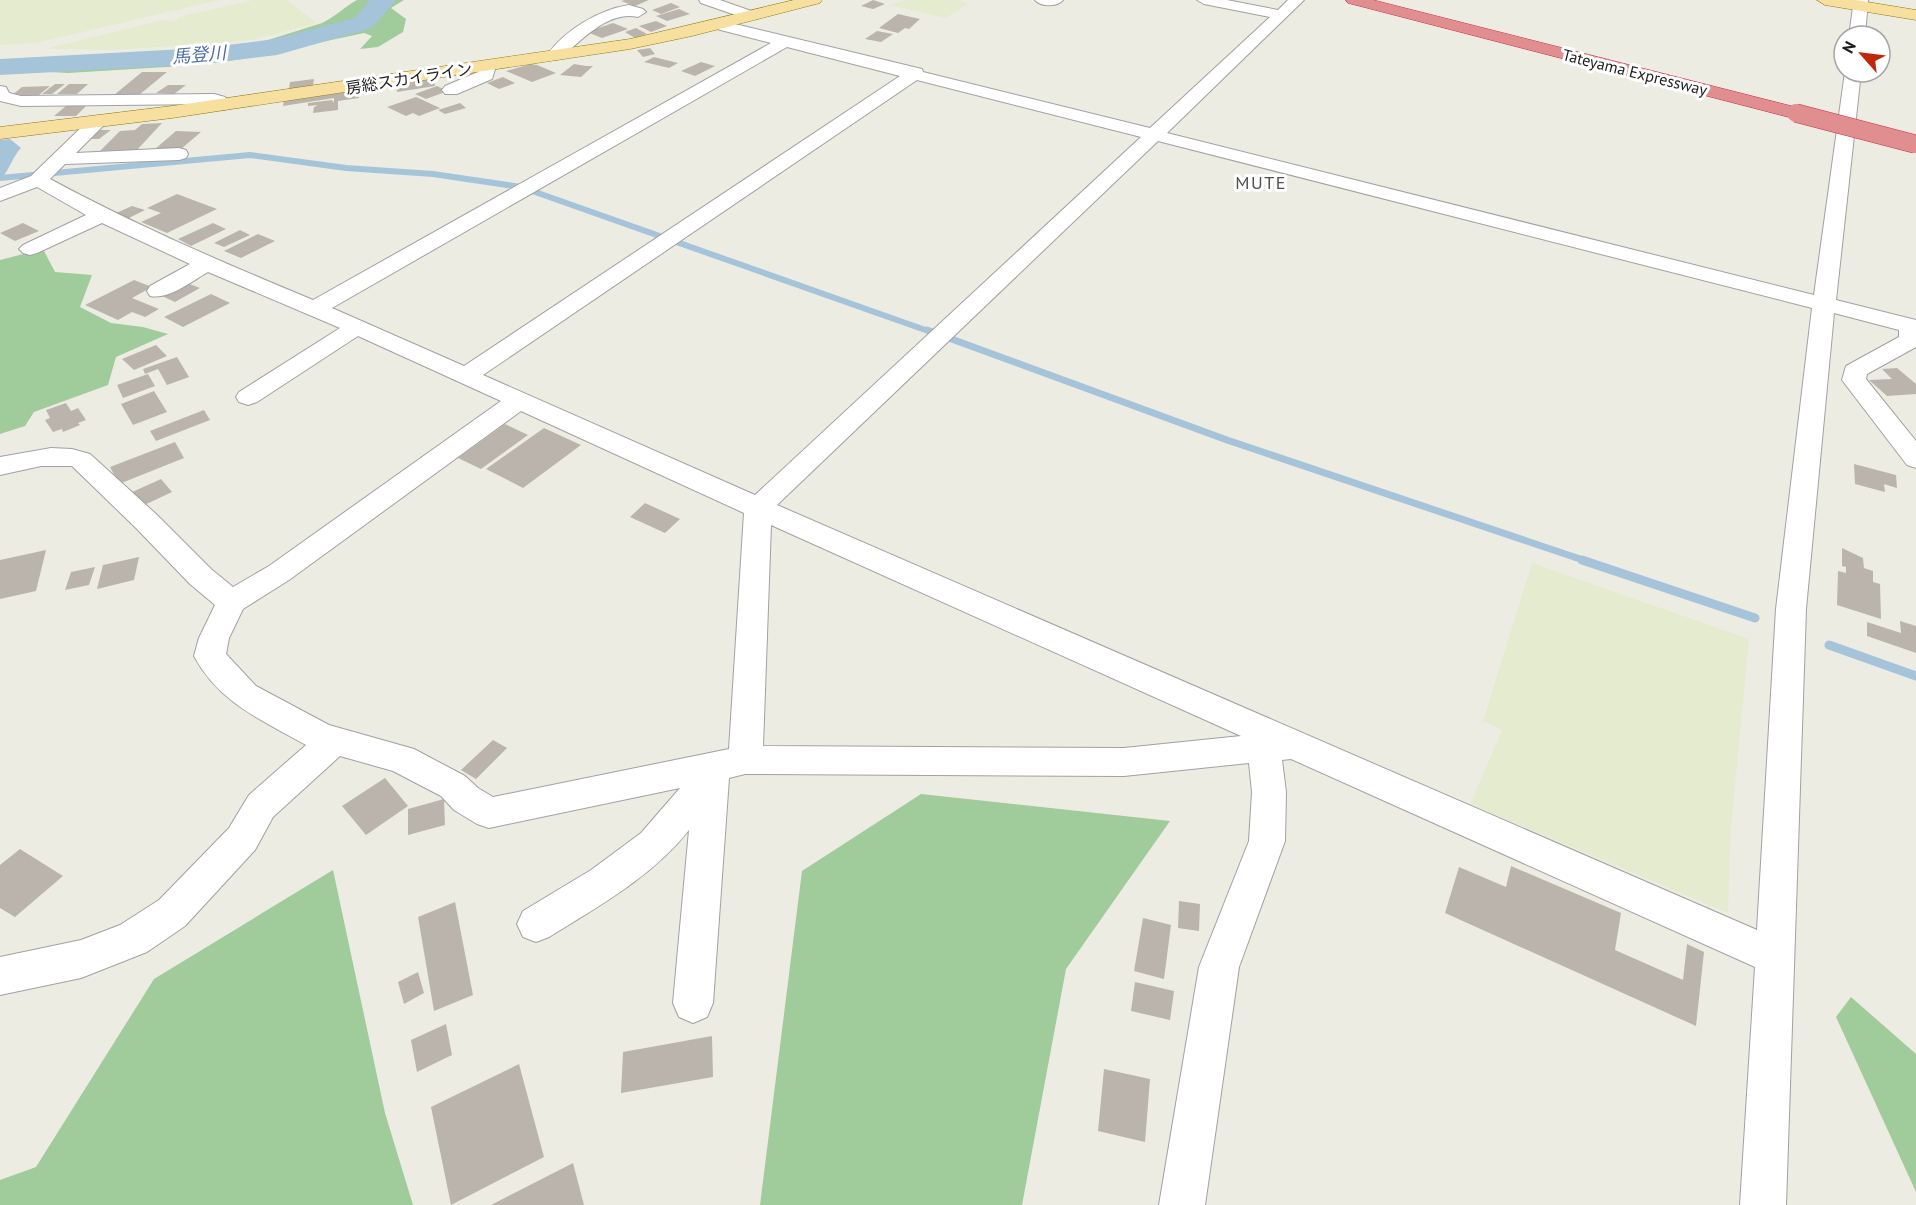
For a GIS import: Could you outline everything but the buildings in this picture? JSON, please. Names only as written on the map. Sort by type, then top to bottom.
[{"type":"highway","name":"Tateyama Expressway","points":[[1354,0],[1802,108]]},
{"type":"highway","name":"Tateyama Expressway","points":[[1395,0],[1916,140]]},
{"type":"main road","name":"房総スカイライン","points":[[0,133],[218,106],[630,44],[752,16],[783,3],[813,0]]},
{"type":"main road","points":[[1825,0],[1861,3],[1916,15]]},
{"type":"street","points":[[706,0],[752,16]]},
{"type":"street","points":[[1042,0],[1056,0]]},
{"type":"street","points":[[1204,0],[1280,15]]},
{"type":"street","points":[[693,1003],[729,764],[758,508],[1297,0]]},
{"type":"street","points":[[1858,24],[1861,3]]},
{"type":"street","points":[[555,55],[589,22],[610,9],[627,7],[636,9],[638,12]]},
{"type":"street","points":[[718,25],[1913,326],[1911,340],[1855,371],[1854,380],[1916,459]]},
{"type":"street","points":[[314,309],[788,41]]},
{"type":"street","points":[[865,61],[885,48]]},
{"type":"street","points":[[451,90],[486,75],[488,66]]},
{"type":"street","points":[[465,376],[916,74]]},
{"type":"street","points":[[1763,1205],[1791,609],[1824,304],[1852,84]]},
{"type":"street","points":[[0,91],[1,96],[5,99],[21,101],[214,99],[219,101],[218,106]]},
{"type":"street","points":[[0,195],[40,179],[100,122],[135,100]]},
{"type":"street","points":[[58,161],[179,154]]},
{"type":"street","points":[[40,179],[102,215],[207,264],[357,327],[1279,746],[1773,956]]},
{"type":"street","points":[[30,249],[102,215]]},
{"type":"street","points":[[158,291],[207,264]]},
{"type":"street","points":[[248,397],[357,327]]},
{"type":"street","points":[[519,400],[279,573],[232,602],[214,638],[210,656],[220,670],[245,695],[320,736],[402,759],[453,786],[466,799],[489,813],[729,764],[1124,762],[1279,746]]},
{"type":"street","points":[[0,465],[53,456],[72,456],[81,460],[154,529],[190,570],[232,602]]},
{"type":"street","points":[[0,976],[81,959],[133,939],[172,913],[242,839],[261,806],[335,740]]},
{"type":"street","points":[[1182,1205],[1219,967],[1268,841],[1269,792],[1279,746]]},
{"type":"street","points":[[536,924],[645,852],[694,798],[729,764]]},
{"type":"green space","points":[[0,0],[219,0],[35,43],[0,45]]},
{"type":"green space","points":[[253,0],[287,0],[317,23],[252,40],[203,45],[196,42],[192,45],[111,50],[45,49],[163,20],[175,22],[179,17]]},
{"type":"green space","points":[[357,0],[404,0],[391,8],[406,19],[403,32],[378,47],[360,49],[372,36],[364,33],[242,59],[199,65],[68,73],[50,72],[41,68],[143,64],[221,55],[322,23]]},
{"type":"green space","points":[[906,0],[959,0],[968,4],[946,18],[889,5]]},
{"type":"green space","points":[[43,249],[55,272],[92,275],[80,307],[111,323],[143,327],[168,334],[116,357],[108,385],[34,412],[25,426],[0,434],[0,260]]},
{"type":"green space","points":[[1532,563],[1749,639],[1731,828],[1728,913],[1470,804],[1502,730],[1483,721]]},
{"type":"green space","points":[[921,794],[1170,821],[1066,969],[1022,1205],[760,1205],[802,871]]},
{"type":"green space","points":[[333,870],[385,1113],[413,1205],[0,1205],[0,1180],[36,1167],[154,979]]},
{"type":"green space","points":[[1851,997],[1916,1054],[1916,1192],[1836,1017]]},
{"type":"water","points":[[10,139],[21,148],[0,180],[0,140]]},
{"type":"waterway","name":"馬登川","points":[[0,67],[203,56],[277,47],[363,23],[384,0]]},
{"type":"waterway","points":[[0,178],[250,155],[346,168],[433,174],[521,187],[931,332]]},
{"type":"waterway","points":[[927,330],[1227,440],[1586,561]]},
{"type":"waterway","points":[[1582,560],[1755,618]]},
{"type":"waterway","points":[[1829,645],[1916,676]]},
{"type":"district","name":"MUTE","points":[[1261,183]]}]
